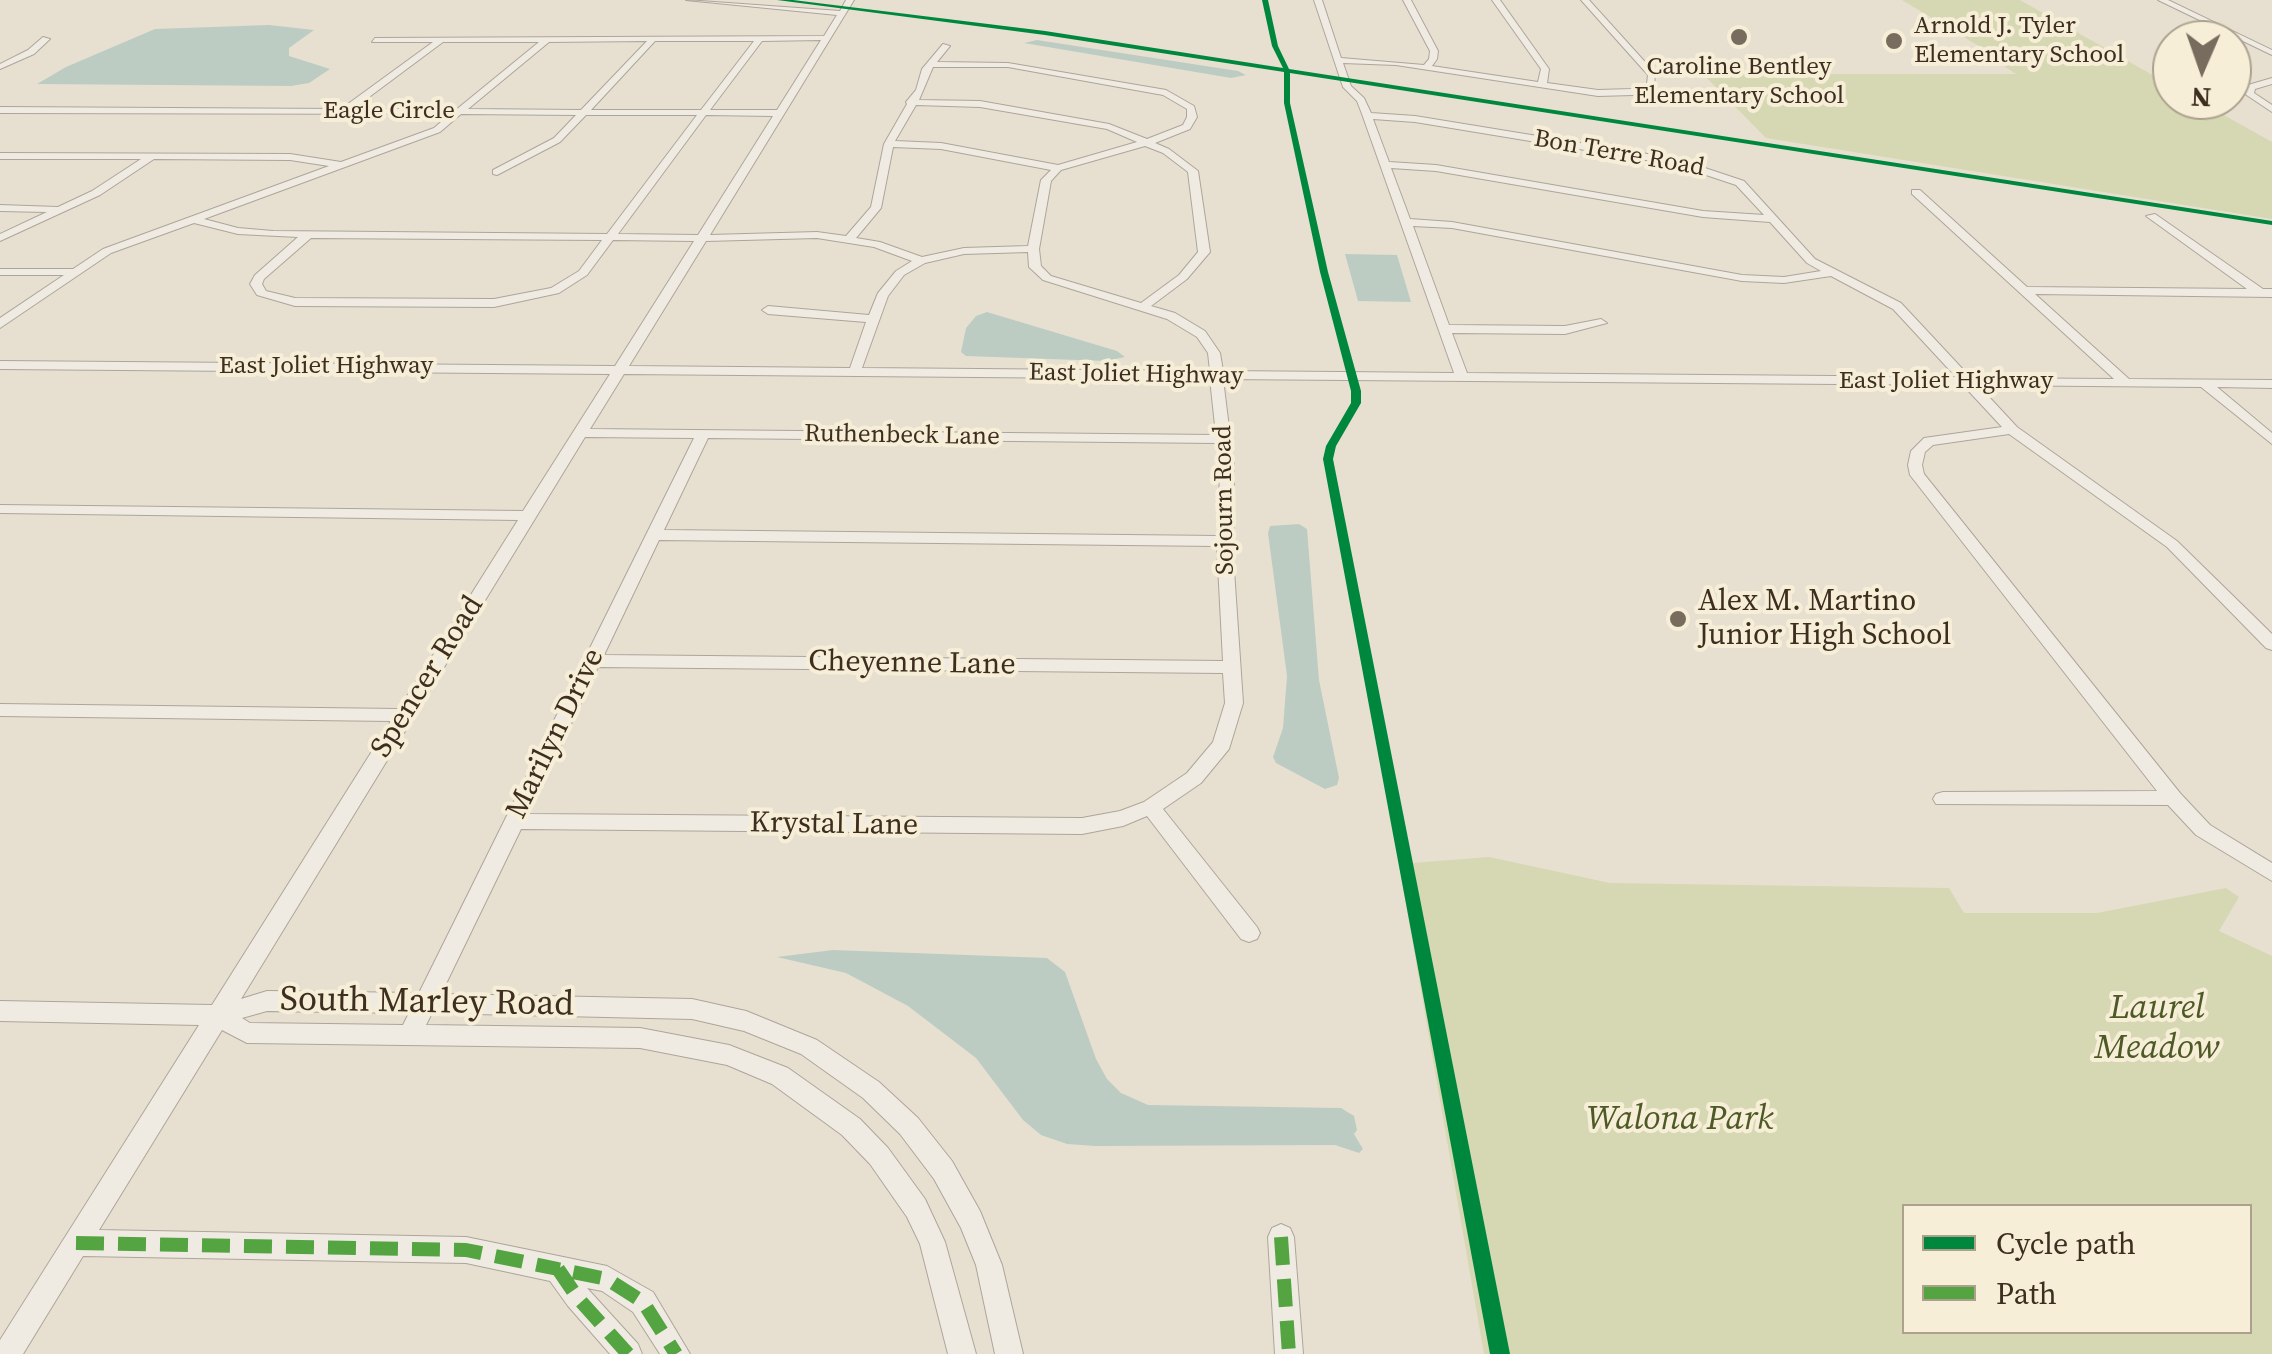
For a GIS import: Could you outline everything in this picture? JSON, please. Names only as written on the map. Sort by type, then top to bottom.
[{"type":"street","points":[[690,0],[846,6]]},
{"type":"street","points":[[1318,0],[1347,88],[1361,100],[1368,116],[1462,378]]},
{"type":"street","points":[[1407,0],[1434,53],[1426,67]]},
{"type":"street","points":[[1496,0],[1545,69],[1547,75],[1542,85]]},
{"type":"street","points":[[1339,60],[1426,67],[1605,93],[1651,85],[1653,76],[1586,0]]},
{"type":"street","points":[[2162,0],[2272,53]]},
{"type":"street","name":"Spencer Road","points":[[7,1354],[846,6]]},
{"type":"street","points":[[0,67],[31,52],[46,38]]},
{"type":"street","points":[[343,112],[442,38]]},
{"type":"street","points":[[0,324],[107,251],[428,134],[462,112],[547,38]]},
{"type":"street","points":[[307,235],[260,276],[256,284],[261,293],[295,302],[525,300],[554,292],[577,278],[759,38]]},
{"type":"street","points":[[375,40],[826,38]]},
{"type":"street","points":[[498,172],[554,143],[653,39]]},
{"type":"street","points":[[850,238],[878,203],[890,144],[922,86],[929,64],[946,46]]},
{"type":"street","points":[[890,144],[941,146],[1058,168],[1150,143],[1186,126],[1192,118],[1191,108],[1166,93],[1008,65],[929,64]]},
{"type":"street","points":[[910,102],[970,103],[1109,127],[1150,143],[1193,171],[1204,252],[1183,278],[1144,306]]},
{"type":"street","name":"Eagle Circle","points":[[0,110],[778,113]]},
{"type":"street","name":"Bon Terre Road","points":[[1368,116],[1415,119],[1690,164],[1745,187],[1806,256],[1897,306],[2012,430],[2172,544],[2272,644]]},
{"type":"street","points":[[1606,150],[1614,137]]},
{"type":"street","points":[[0,156],[272,157],[316,159],[342,165]]},
{"type":"street","points":[[0,238],[96,193],[153,156]]},
{"type":"street","points":[[1385,164],[1436,168],[1702,214],[1773,219]]},
{"type":"street","points":[[856,371],[872,320],[889,284],[921,262],[964,251],[1033,249],[1046,180],[1058,168]]},
{"type":"street","points":[[1916,192],[2126,383]]},
{"type":"street","points":[[0,208],[59,209]]},
{"type":"street","points":[[2151,216],[2268,296]]},
{"type":"street","points":[[192,219],[238,231],[307,235],[800,235],[850,238],[921,262]]},
{"type":"street","points":[[1405,222],[1452,225],[1749,279],[1795,280],[1834,272]]},
{"type":"street","name":"Sojourn Road","points":[[1033,249],[1035,267],[1047,278],[1144,306],[1185,323],[1200,334],[1214,354],[1219,376],[1234,704],[1222,744],[1194,778],[1151,807]]},
{"type":"street","points":[[0,272],[72,272]]},
{"type":"street","points":[[2023,290],[2268,296]]},
{"type":"street","points":[[768,310],[872,320]]},
{"type":"street","points":[[1444,330],[1565,330],[1601,322]]},
{"type":"street","name":"East Joliet Highway","points":[[0,365],[2272,384]]},
{"type":"street","points":[[2204,383],[2272,440]]},
{"type":"street","points":[[2012,430],[1929,441],[1918,450],[1914,465],[1918,475],[2172,798],[2203,830],[2272,873]]},
{"type":"street","name":"Ruthenbeck Lane","points":[[580,432],[1224,439]]},
{"type":"street","name":"Marilyn Drive","points":[[410,1034],[702,434]]},
{"type":"street","points":[[0,509],[528,516]]},
{"type":"street","points":[[654,535],[1227,541]]},
{"type":"street","name":"Cheyenne Lane","points":[[592,660],[1232,668]]},
{"type":"street","points":[[0,710],[403,715]]},
{"type":"street","points":[[1943,799],[2172,798]]},
{"type":"street","points":[[1151,807],[1248,934]]},
{"type":"street","name":"Krystal Lane","points":[[514,821],[1062,828],[1123,818],[1151,807]]},
{"type":"street","name":"South Marley Road","points":[[218,1015],[267,1000],[692,1009],[746,1021],[809,1047],[871,1090],[909,1126],[943,1170],[989,1265],[1009,1354]]},
{"type":"street","points":[[0,1011],[218,1015]]},
{"type":"street","name":"South Marley Road","points":[[218,1015],[247,1033],[640,1038],[729,1054],[780,1076],[850,1127],[879,1156],[916,1208],[938,1260],[962,1354]]},
{"type":"street","points":[[1280,1236],[1289,1354]]},
{"type":"street","points":[[76,1243],[466,1250],[607,1279],[643,1302],[676,1354]]},
{"type":"street","points":[[558,1269],[577,1298],[628,1354]]},
{"type":"green space","points":[[1902,0],[2020,0],[2152,75],[2152,120],[2233,120],[2272,142],[2272,219],[1766,138],[1703,74],[2016,74],[1987,55],[1992,54]]},
{"type":"green space","name":"Walona Park","points":[[1489,857],[1610,883],[1949,888],[1964,913],[2097,913],[2226,888],[2239,897],[2219,931],[2272,956],[2272,1354],[1484,1354],[1399,864]]},
{"type":"shaded area","points":[[269,25],[314,30],[289,48],[289,56],[330,69],[309,83],[291,86],[37,84],[66,67],[155,29]]},
{"type":"shaded area","points":[[1037,40],[1246,75],[1231,78],[1024,43]]},
{"type":"shaded area","points":[[1345,254],[1397,255],[1411,302],[1358,301]]},
{"type":"shaded area","points":[[987,312],[1117,351],[1125,357],[1106,361],[966,356],[961,352],[966,328],[976,316]]},
{"type":"shaded area","points":[[1299,524],[1307,529],[1319,680],[1339,778],[1337,785],[1325,789],[1276,763],[1273,757],[1283,728],[1287,676],[1268,533],[1270,526]]},
{"type":"shaded area","points":[[833,950],[1047,958],[1065,972],[1096,1059],[1121,1093],[1148,1105],[1341,1108],[1354,1116],[1354,1134],[1363,1149],[1359,1153],[1335,1145],[1095,1146],[1067,1144],[1041,1135],[1023,1120],[976,1058],[908,1006],[846,973],[777,957]]},
{"type":"marked path","points":[[1281,1237],[1289,1354]]},
{"type":"marked path","points":[[76,1243],[466,1250],[558,1269]]},
{"type":"marked path","points":[[628,1354],[577,1297],[558,1269],[607,1279],[643,1302],[676,1354]]},
{"type":"cycle path","points":[[780,0],[1045,33],[2272,223]]},
{"type":"cycle path","points":[[1265,0],[1275,46],[1287,71],[1287,103],[1324,272],[1356,391],[1356,403],[1331,446],[1328,459],[1500,1354]]},
{"type":"place","name":"Caroline Bentley Elementary School","points":[[1739,37]]},
{"type":"place","name":"Arnold J. Tyler Elementary School","points":[[1894,41]]},
{"type":"place","name":"Alex M. Martino Junior High School","points":[[1678,619]]},
{"type":"park label","name":"Laurel Meadow","points":[[2157,1029]]}]
